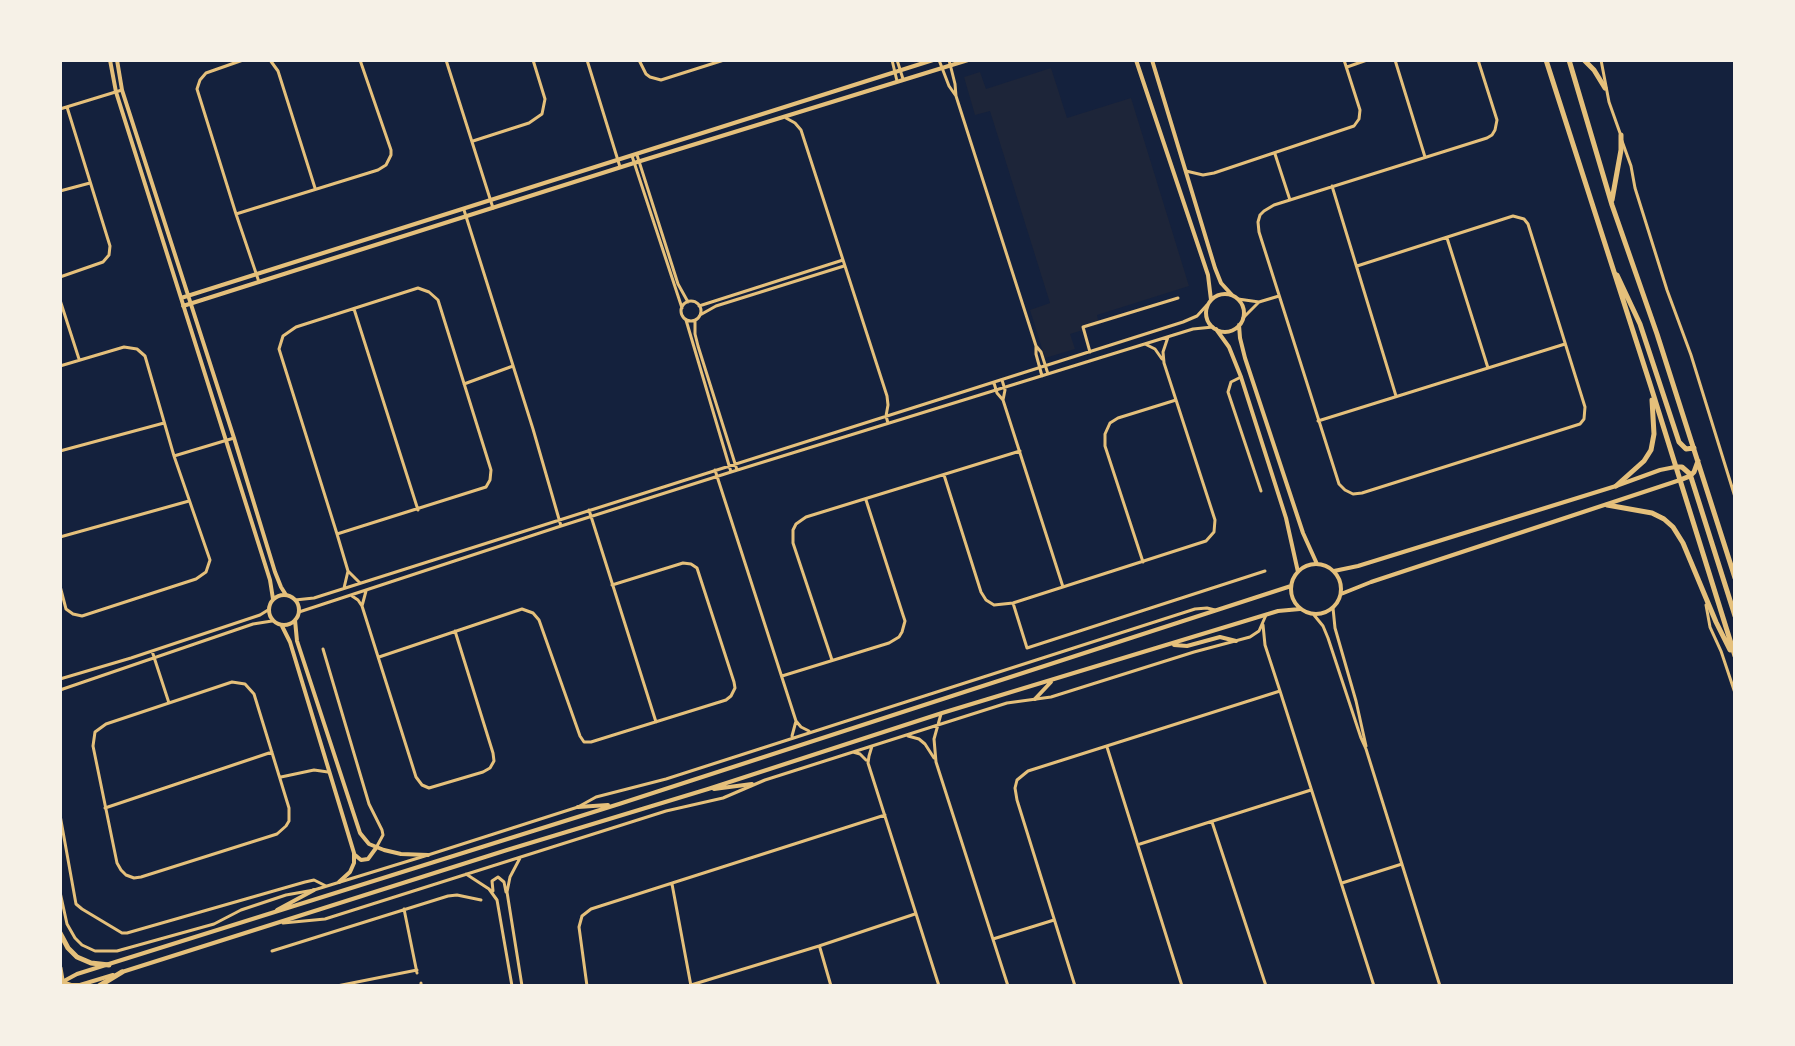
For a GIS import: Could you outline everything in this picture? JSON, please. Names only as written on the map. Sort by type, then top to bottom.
[{"type":"main road","points":[[1546,60],[1735,657]]},
{"type":"main road","points":[[1569,60],[1612,205],[1735,578]]},
{"type":"main road","points":[[1584,60],[1605,88]]},
{"type":"main road","points":[[1612,205],[1621,135]]},
{"type":"main road","points":[[1611,264],[1640,324],[1680,444],[1688,450],[1694,448]]},
{"type":"main road","points":[[1616,486],[1644,461],[1651,450],[1654,428],[1651,387]]},
{"type":"main road","points":[[1680,480],[1694,472],[1698,460]]},
{"type":"main road","points":[[1675,467],[1682,467],[1690,476],[1735,616]]},
{"type":"main road","points":[[1607,505],[1645,511],[1670,524],[1683,543],[1706,601],[1735,657]]},
{"type":"main road","points":[[60,933],[77,957],[91,963],[109,965]]},
{"type":"main road","points":[[60,968],[61,983]]},
{"type":"main road","points":[[99,986],[122,972]]},
{"type":"street","points":[[60,679],[255,616],[268,610],[273,599],[270,580],[183,306],[110,60]]},
{"type":"street","points":[[117,60],[119,91],[189,296],[275,572],[286,595],[295,600],[344,588],[1183,322],[1197,316],[1218,295],[1232,295]]},
{"type":"street","points":[[243,60],[206,73],[197,89],[259,282]]},
{"type":"street","points":[[270,60],[278,71],[315,189]]},
{"type":"street","points":[[236,214],[386,165],[391,150],[360,60]]},
{"type":"street","points":[[446,60],[493,208]]},
{"type":"street","points":[[473,141],[529,123],[542,114],[545,99],[533,60]]},
{"type":"street","points":[[587,60],[620,167]]},
{"type":"street","points":[[639,60],[646,74],[661,80],[724,60]]},
{"type":"street","points":[[895,60],[900,80]]},
{"type":"street","points":[[181,298],[933,60]]},
{"type":"street","points":[[939,60],[956,96]]},
{"type":"street","points":[[183,306],[942,67],[949,62],[968,60]]},
{"type":"street","points":[[1136,60],[1208,275],[1207,319],[1229,347],[1241,377],[1289,526],[1298,572]]},
{"type":"street","points":[[1152,60],[1217,273],[1224,287],[1238,299],[1259,302],[1279,296]]},
{"type":"street","points":[[1186,171],[1209,174],[1354,126],[1360,110],[1344,60]]},
{"type":"street","points":[[1347,67],[1367,60]]},
{"type":"street","points":[[1395,60],[1425,157]]},
{"type":"street","points":[[1357,266],[1513,216],[1524,219],[1585,407],[1584,419],[1580,424],[1362,493],[1353,494],[1345,490],[1339,484],[1318,421],[1259,232],[1258,222],[1264,211],[1290,200],[1487,138],[1495,130],[1497,120],[1478,60]]},
{"type":"street","points":[[1601,60],[1605,88],[1631,166],[1635,188],[1735,497]]},
{"type":"street","points":[[949,62],[956,96],[1036,346],[1042,376]]},
{"type":"street","points":[[60,109],[119,91]]},
{"type":"street","points":[[60,277],[103,262],[110,251],[67,107]]},
{"type":"street","points":[[782,117],[791,120],[801,130],[887,396],[888,423]]},
{"type":"street","points":[[1275,154],[1290,200]]},
{"type":"street","points":[[635,155],[731,472]]},
{"type":"street","points":[[636,162],[678,284],[688,302]]},
{"type":"street","points":[[60,191],[90,183]]},
{"type":"street","points":[[1332,186],[1396,396]]},
{"type":"street","points":[[464,210],[561,526]]},
{"type":"street","points":[[1447,237],[1488,368]]},
{"type":"street","points":[[699,306],[844,263]]},
{"type":"street","points":[[686,320],[695,320],[716,306],[844,263]]},
{"type":"street","points":[[337,534],[486,487],[490,480],[491,470],[438,300],[418,288],[296,327],[283,336],[279,349],[348,571],[344,588]]},
{"type":"street","points":[[1090,352],[1083,327],[1178,298]]},
{"type":"street","points":[[1238,299],[1243,308],[1243,318]]},
{"type":"street","points":[[60,300],[79,359]]},
{"type":"street","points":[[682,308],[688,302],[694,302],[699,306],[700,315]]},
{"type":"street","points":[[299,612],[717,476],[1199,327],[1231,330],[1259,302]]},
{"type":"street","points":[[354,309],[418,510]]},
{"type":"street","points":[[695,320],[698,346],[737,470]]},
{"type":"street","points":[[1239,325],[1245,358],[1303,533],[1317,564]]},
{"type":"street","points":[[1164,363],[1163,347],[1168,337]]},
{"type":"street","points":[[944,475],[983,596],[994,605],[1013,603],[1206,541],[1215,526],[1177,400],[1164,363],[1155,349],[1145,344]]},
{"type":"street","points":[[1318,421],[1565,344]]},
{"type":"street","points":[[1036,346],[1048,374]]},
{"type":"street","points":[[60,366],[124,347],[140,351],[147,359],[174,456],[209,554],[209,566],[202,576],[82,616],[66,609],[60,586]]},
{"type":"street","points":[[464,384],[513,366]]},
{"type":"street","points":[[1241,377],[1231,382],[1228,392],[1261,491]]},
{"type":"street","points":[[1002,379],[1005,387],[1003,400]]},
{"type":"street","points":[[994,382],[1003,400],[1063,587]]},
{"type":"street","points":[[1143,562],[1105,446],[1105,434],[1108,426],[1118,418],[1177,400]]},
{"type":"street","points":[[60,451],[164,423]]},
{"type":"street","points":[[174,456],[234,438]]},
{"type":"street","points":[[832,660],[793,543],[796,524],[806,517],[1020,451]]},
{"type":"street","points":[[1334,571],[1675,467]]},
{"type":"street","points":[[715,470],[796,721],[791,738]]},
{"type":"street","points":[[1341,594],[1381,578],[1680,480]]},
{"type":"street","points":[[782,676],[895,641],[904,627],[903,615],[865,498]]},
{"type":"street","points":[[60,537],[189,501]]},
{"type":"street","points":[[589,510],[656,722]]},
{"type":"street","points":[[379,657],[518,609],[530,611],[539,620],[582,740],[591,742],[729,698],[734,691],[734,682],[699,571],[694,566],[680,564],[612,585]]},
{"type":"street","points":[[1300,609],[1293,599],[1291,586],[1298,572],[1307,566],[1328,566],[1341,583],[1341,594],[1333,608],[1314,615]]},
{"type":"street","points":[[348,571],[360,582]]},
{"type":"street","points":[[1013,603],[1027,648],[1265,571]]},
{"type":"street","points":[[61,983],[77,974],[619,804],[1291,586]]},
{"type":"street","points":[[362,606],[366,591]]},
{"type":"street","points":[[273,599],[286,595]]},
{"type":"street","points":[[351,595],[362,606],[416,777],[425,787],[432,788],[483,772],[490,768],[494,757],[455,631]]},
{"type":"street","points":[[282,626],[295,620],[299,612],[295,600]]},
{"type":"street","points":[[1706,601],[1710,627],[1735,693]]},
{"type":"street","points":[[1333,608],[1335,628],[1366,749],[1440,986]]},
{"type":"street","points":[[60,892],[68,927],[73,935],[82,945],[95,951],[112,952],[214,924],[241,910],[286,895],[314,890],[428,855],[578,807],[596,797],[666,779],[1195,609],[1219,611]]},
{"type":"street","points":[[61,983],[80,985],[942,713],[1282,610],[1300,609],[1314,615],[1323,626],[1366,749]]},
{"type":"street","points":[[268,610],[272,621]]},
{"type":"street","points":[[279,923],[325,919],[666,811],[723,798],[752,784],[1007,703],[1051,697],[1236,641],[1254,634],[1266,615]]},
{"type":"street","points":[[295,620],[297,641],[355,821],[364,839],[376,848],[401,854],[428,855]]},
{"type":"street","points":[[60,690],[253,624],[272,621],[282,626],[290,642],[354,853],[350,872],[339,882]]},
{"type":"street","points":[[1263,624],[1265,645],[1374,986]]},
{"type":"street","points":[[1254,634],[1265,645]]},
{"type":"street","points":[[1172,644],[1183,647],[1220,637],[1236,641]]},
{"type":"street","points":[[323,649],[369,804],[383,835],[370,857],[364,860],[354,853]]},
{"type":"street","points":[[152,651],[169,703]]},
{"type":"street","points":[[1035,699],[1053,680]]},
{"type":"street","points":[[232,682],[245,684],[254,694],[272,752],[290,815],[282,831],[141,877],[134,878],[121,870],[93,746],[95,732],[106,724],[232,682]]},
{"type":"street","points":[[1075,986],[1015,793],[1019,777],[1028,771],[1280,691]]},
{"type":"street","points":[[942,713],[933,744],[936,762],[1008,986]]},
{"type":"street","points":[[796,721],[804,729],[812,731]]},
{"type":"street","points":[[904,736],[912,736],[925,744],[936,762]]},
{"type":"street","points":[[868,763],[873,745]]},
{"type":"street","points":[[1107,747],[1182,986]]},
{"type":"street","points":[[852,751],[868,763],[939,986]]},
{"type":"street","points":[[105,808],[272,752]]},
{"type":"street","points":[[314,770],[326,757]]},
{"type":"street","points":[[281,777],[314,770],[331,773]]},
{"type":"street","points":[[708,789],[752,784]]},
{"type":"street","points":[[1138,845],[1311,790]]},
{"type":"street","points":[[578,807],[619,804]]},
{"type":"street","points":[[60,815],[76,904],[122,933],[309,881],[318,881],[326,886]]},
{"type":"street","points":[[587,986],[579,927],[582,916],[591,909],[885,815]]},
{"type":"street","points":[[1212,821],[1266,986]]},
{"type":"street","points":[[507,900],[510,877],[522,857]]},
{"type":"street","points":[[1342,883],[1402,864]]},
{"type":"street","points":[[466,874],[486,886],[495,896]]},
{"type":"street","points":[[512,986],[492,881],[498,877],[504,882],[522,986]]},
{"type":"street","points":[[672,884],[691,985],[915,914]]},
{"type":"street","points":[[269,914],[314,890]]},
{"type":"street","points":[[272,951],[448,896],[481,900]]},
{"type":"street","points":[[337,986],[417,971],[404,909]]},
{"type":"street","points":[[993,939],[1054,920]]},
{"type":"street","points":[[819,946],[831,986]]},
{"type":"shaded area","points":[[1051,68],[1067,118],[1131,98],[1189,286],[1097,315],[1099,325],[1070,334],[1075,349],[1045,358],[1030,310],[1050,303],[990,111],[975,115],[964,77],[980,72],[986,89]]}]
